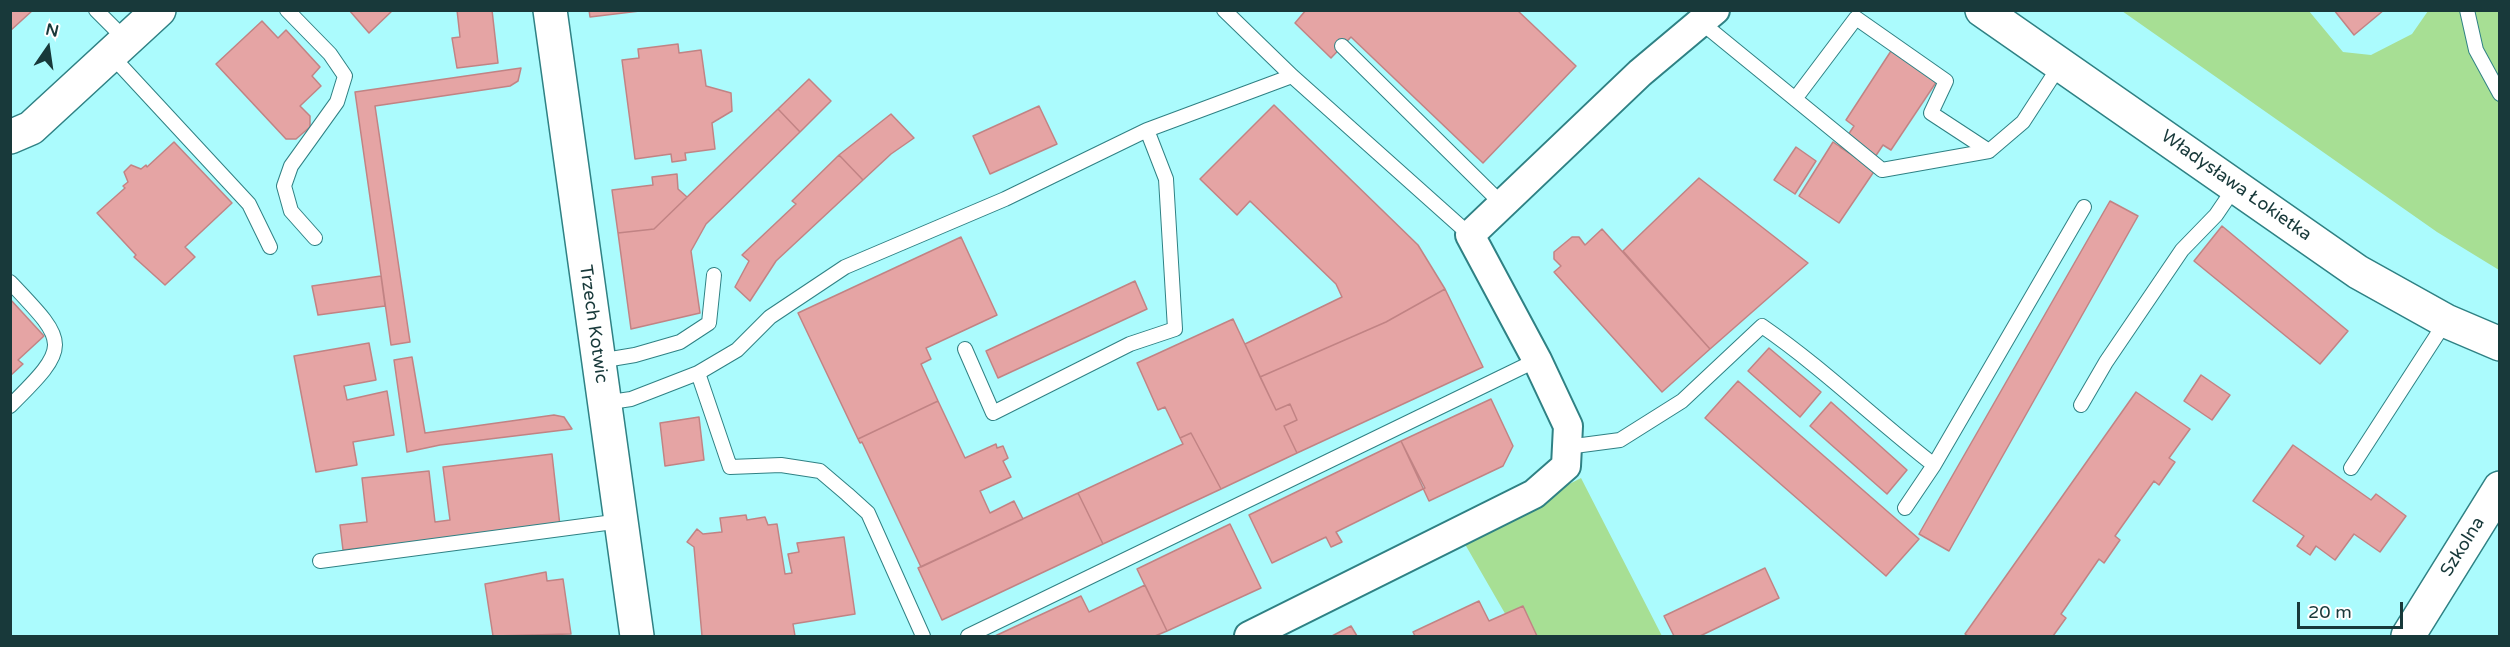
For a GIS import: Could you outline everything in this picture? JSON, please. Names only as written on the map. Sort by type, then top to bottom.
[{"type":"street","points":[[10,137],[31,128],[159,10]]},
{"type":"street","name":"Trzech Kotwic","points":[[550,10],[637,636]]},
{"type":"street","name":"Władysława Łokietka","points":[[1982,10],[2358,272],[2446,321],[2499,344]]},
{"type":"street","points":[[1249,636],[1534,494],[1566,466],[1568,426],[1537,360],[1470,235],[1640,73],[1709,17]]},
{"type":"street","name":"Szkolna","points":[[2408,636],[2499,488]]},
{"type":"lane","points":[[96,10],[118,47],[249,204],[270,247]]},
{"type":"lane","points":[[287,10],[330,54],[345,76],[337,102],[291,166],[284,186],[291,211],[315,238]]},
{"type":"lane","points":[[1224,10],[1292,76],[1470,235]]},
{"type":"lane","points":[[2467,10],[2475,50],[2499,94]]},
{"type":"lane","points":[[1709,17],[1796,99],[1882,170],[1989,152],[2023,122],[2060,65]]},
{"type":"lane","points":[[1796,99],[1856,18],[1946,81],[1931,113],[1989,152]]},
{"type":"lane","points":[[1342,46],[1501,203]]},
{"type":"lane","points":[[604,403],[631,399],[698,373],[737,350],[770,317],[845,267],[1005,199],[1147,130],[1292,76]]},
{"type":"lane","points":[[964,350],[993,413],[1130,344],[1175,329],[1166,180],[1147,130]]},
{"type":"lane","points":[[2081,405],[2106,362],[2182,250],[2216,215],[2236,185]]},
{"type":"lane","points":[[1905,508],[1934,465],[2084,207]]},
{"type":"lane","points":[[598,361],[635,355],[680,342],[710,323],[714,275]]},
{"type":"lane","points":[[10,282],[46,320],[57,341],[53,357],[45,372],[10,406]]},
{"type":"lane","points":[[2350,468],[2446,321]]},
{"type":"lane","points":[[1567,447],[1620,440],[1682,400],[1762,326],[1802,355],[1934,465]]},
{"type":"lane","points":[[968,636],[1537,360]]},
{"type":"lane","points":[[698,373],[730,467],[781,465],[820,471],[868,513],[923,636]]},
{"type":"lane","points":[[320,561],[622,521]]},
{"type":"green space","points":[[2122,11],[2309,11],[2343,52],[2371,55],[2412,34],[2428,11],[2499,11],[2499,270],[2437,232]]},
{"type":"green space","points":[[1581,478],[1662,636],[1518,636],[1462,539]]},
{"type":"building","points":[[10,10],[33,10],[10,31]]},
{"type":"building","points":[[349,10],[393,10],[369,33]]},
{"type":"building","points":[[457,10],[492,10],[498,63],[457,68],[452,38],[460,37]]},
{"type":"building","points":[[589,10],[648,10],[590,17]]},
{"type":"building","points":[[1306,10],[1517,10],[1576,66],[1483,163],[1351,37],[1331,58],[1295,23]]},
{"type":"building","points":[[2334,10],[2384,10],[2354,35]]},
{"type":"building","points":[[262,21],[278,38],[286,30],[320,67],[312,76],[321,86],[300,106],[310,116],[310,127],[296,139],[286,139],[216,64]]},
{"type":"building","points":[[678,44],[679,53],[701,50],[706,86],[731,93],[732,111],[712,123],[715,149],[685,153],[686,160],[672,162],[671,154],[635,159],[622,60],[639,58],[638,49]]},
{"type":"building","points":[[1891,51],[1937,81],[1891,150],[1883,145],[1869,166],[1840,147],[1854,126],[1846,120]]},
{"type":"building","points":[[521,68],[518,81],[510,86],[375,106],[410,342],[391,345],[355,92]]},
{"type":"building","points":[[809,79],[831,101],[800,132],[778,109]]},
{"type":"building","points":[[1274,105],[1418,245],[1445,289],[1386,322],[1260,377],[1245,344],[1342,297],[1336,284],[1250,201],[1237,215],[1200,179]]},
{"type":"building","points":[[1039,106],[1057,144],[990,174],[973,136]]},
{"type":"building","points":[[778,109],[800,132],[706,224],[691,251],[700,313],[631,329],[618,233],[654,229]]},
{"type":"building","points":[[891,114],[914,138],[891,154],[863,180],[839,155]]},
{"type":"building","points":[[174,142],[232,203],[185,247],[195,257],[165,285],[134,257],[136,255],[97,213],[125,188],[123,186],[128,182],[124,172],[131,165],[141,169],[146,165],[147,167]]},
{"type":"building","points":[[1833,142],[1875,170],[1839,223],[1799,196]]},
{"type":"building","points":[[1796,147],[1816,161],[1795,194],[1774,180]]},
{"type":"building","points":[[839,155],[863,180],[776,261],[750,301],[735,287],[749,261],[742,255],[796,204],[792,201]]},
{"type":"building","points":[[677,174],[678,189],[687,197],[654,229],[618,233],[612,190],[653,185],[652,177]]},
{"type":"building","points":[[1699,178],[1808,263],[1710,349],[1623,251]]},
{"type":"building","points":[[2110,201],[2138,216],[1949,551],[1919,534]]},
{"type":"building","points":[[2222,226],[2348,331],[2320,364],[2194,261]]},
{"type":"building","points":[[1602,229],[1710,349],[1662,392],[1554,272],[1561,266],[1554,259],[1554,252],[1572,237],[1579,237],[1585,245]]},
{"type":"building","points":[[961,237],[997,315],[926,348],[931,359],[921,364],[938,401],[858,439],[798,313]]},
{"type":"building","points":[[381,276],[385,306],[318,315],[312,286]]},
{"type":"building","points":[[1135,281],[1147,309],[998,378],[986,351]]},
{"type":"building","points":[[1445,289],[1483,367],[1297,453],[1284,426],[1297,420],[1290,404],[1276,410],[1260,377],[1386,322]]},
{"type":"building","points":[[10,299],[44,336],[18,360],[23,364],[10,376]]},
{"type":"building","points":[[1233,319],[1276,410],[1290,404],[1297,420],[1284,426],[1297,453],[1221,489],[1191,433],[1180,438],[1165,407],[1158,410],[1137,363]]},
{"type":"building","points":[[369,343],[376,380],[344,386],[347,400],[387,391],[394,435],[353,442],[357,465],[316,472],[294,356]]},
{"type":"building","points":[[1769,348],[1821,392],[1800,417],[1748,371]]},
{"type":"building","points":[[412,357],[425,433],[554,415],[564,417],[572,429],[440,445],[407,452],[394,360]]},
{"type":"building","points":[[2201,375],[2230,395],[2212,420],[2184,401]]},
{"type":"building","points":[[1738,381],[1919,539],[1886,576],[1705,418]]},
{"type":"building","points":[[2136,392],[2190,429],[2169,458],[2175,462],[2159,485],[2154,481],[2115,536],[2120,540],[2104,563],[2099,559],[2061,614],[2066,618],[2053,636],[1968,636],[1965,634]]},
{"type":"building","points":[[1491,399],[1513,446],[1503,466],[1429,501],[1401,441]]},
{"type":"building","points":[[938,401],[965,458],[996,444],[997,448],[1003,446],[1008,458],[1003,461],[1011,477],[980,491],[990,513],[1014,501],[1023,519],[921,567],[862,442],[860,443],[858,439]]},
{"type":"building","points":[[1831,402],[1907,470],[1887,494],[1810,426]]},
{"type":"building","points":[[699,417],[704,460],[665,466],[660,423]]},
{"type":"building","points":[[1191,433],[1221,489],[1103,544],[1078,493],[1183,444],[1180,438]]},
{"type":"building","points":[[1401,441],[1425,488],[1336,532],[1342,542],[1331,547],[1326,537],[1272,563],[1249,515]]},
{"type":"building","points":[[2293,445],[2371,500],[2376,494],[2406,516],[2380,552],[2354,534],[2335,560],[2316,546],[2310,555],[2297,546],[2304,536],[2253,501]]},
{"type":"building","points":[[552,454],[560,526],[343,550],[340,525],[367,522],[362,478],[429,471],[435,522],[450,520],[443,467]]},
{"type":"building","points":[[1078,493],[1103,544],[942,620],[918,568]]},
{"type":"building","points":[[746,515],[747,520],[765,517],[768,525],[777,524],[785,574],[792,573],[788,554],[799,552],[797,543],[844,537],[855,614],[793,624],[795,636],[702,636],[694,547],[687,542],[697,529],[703,534],[722,532],[720,518]]},
{"type":"building","points":[[1230,524],[1261,588],[1167,631],[1137,569]]},
{"type":"building","points":[[1765,568],[1779,598],[1700,636],[1674,636],[1664,616]]},
{"type":"building","points":[[546,572],[547,581],[563,579],[571,634],[493,636],[485,584]]},
{"type":"building","points":[[1145,585],[1167,631],[1155,636],[995,636],[1081,596],[1089,612]]},
{"type":"building","points":[[1479,601],[1489,621],[1523,606],[1537,636],[1415,636],[1413,632]]},
{"type":"building","points":[[1351,626],[1357,636],[1332,636]]}]
